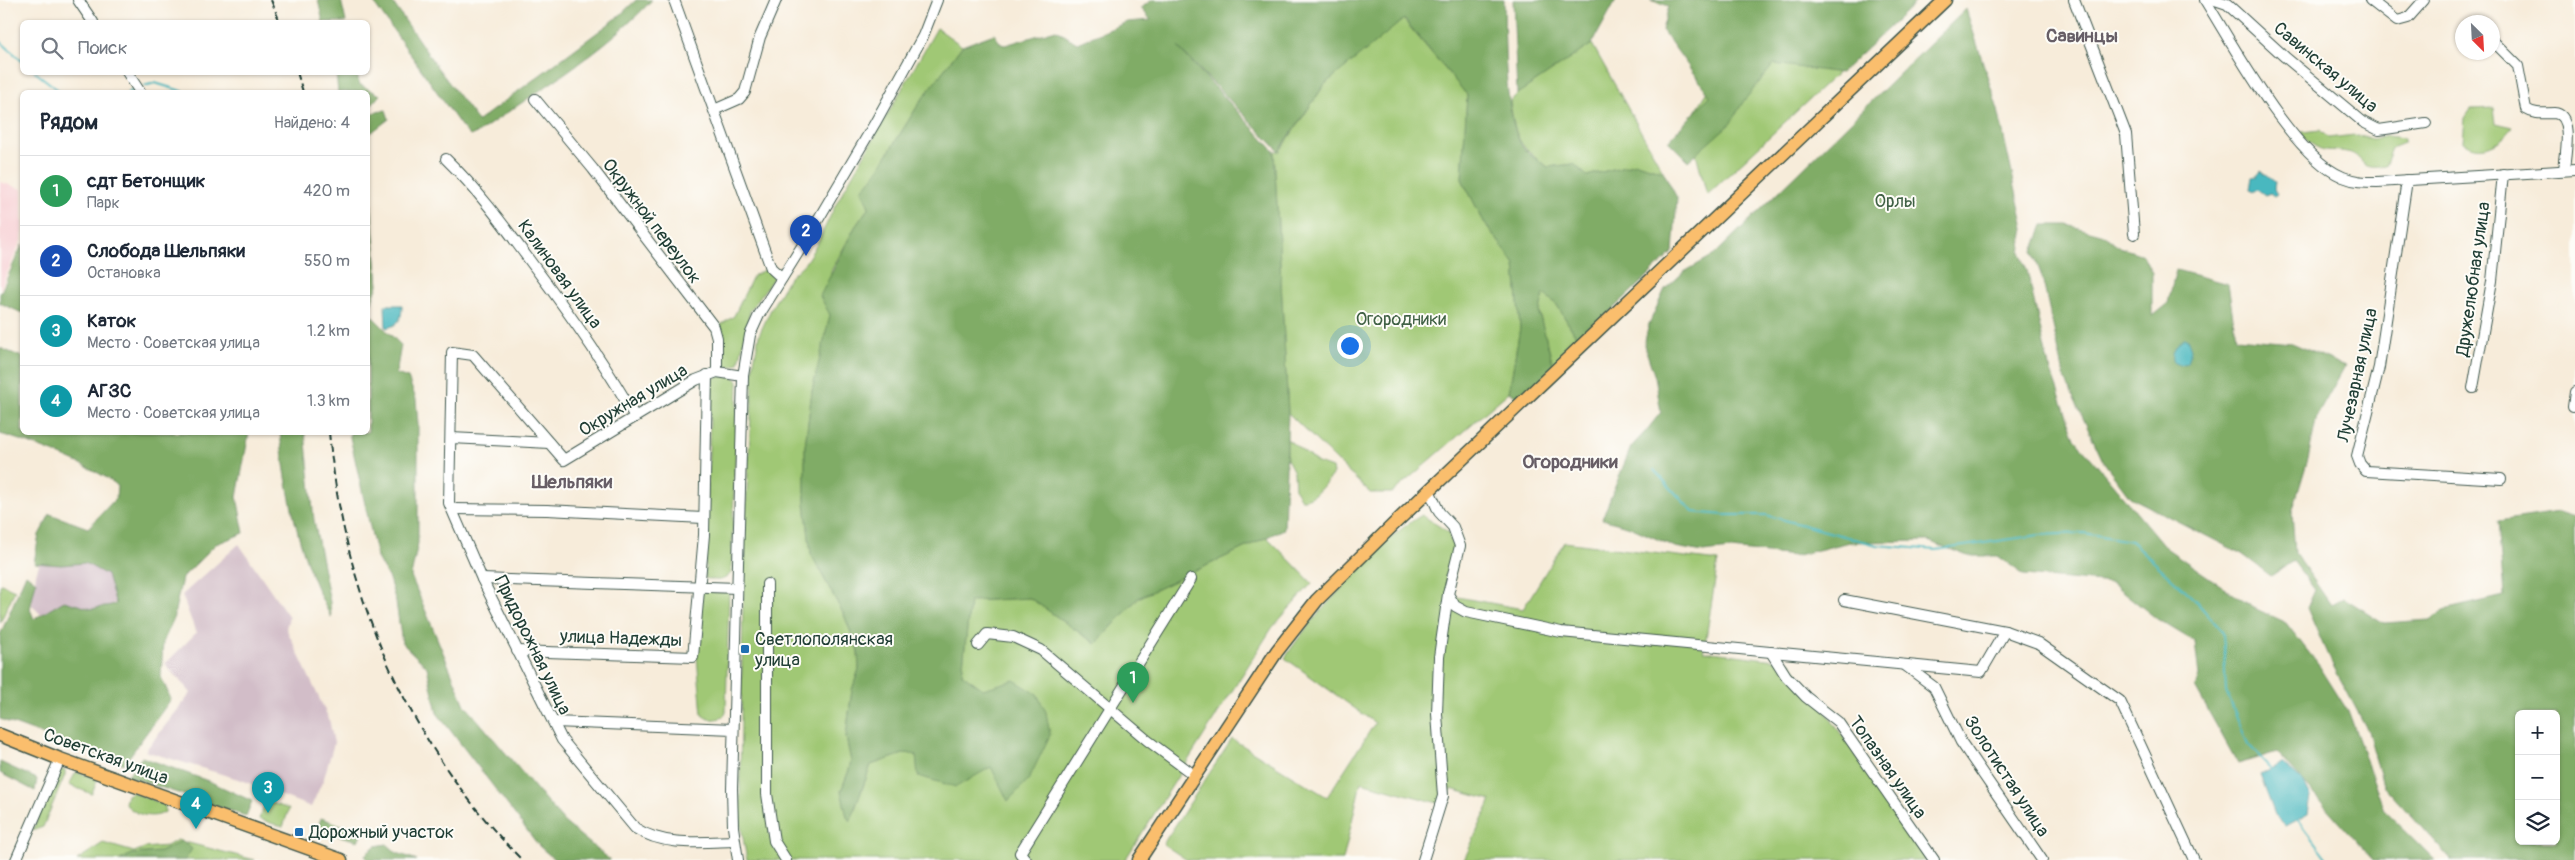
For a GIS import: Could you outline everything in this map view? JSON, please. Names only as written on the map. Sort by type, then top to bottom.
[{"type":"main road","points":[[1139,860],[1260,674],[1317,600],[1945,0]]},
{"type":"main road","name":"Советская улица","points":[[0,735],[60,759],[341,860]]},
{"type":"street","points":[[78,0],[92,20]]},
{"type":"street","points":[[674,0],[771,268],[782,278]]},
{"type":"street","points":[[714,110],[739,99],[744,92],[760,37],[776,0]]},
{"type":"street","points":[[738,860],[734,841],[732,804],[733,729],[743,376],[750,335],[759,315],[895,87],[923,36],[937,0]]},
{"type":"street","points":[[2074,0],[2126,134],[2134,234]]},
{"type":"street","points":[[2205,0],[2264,93],[2305,150],[2322,164],[2343,177],[2360,182],[2575,170]]},
{"type":"street","name":"Савинская улица","points":[[2215,0],[2228,4],[2285,57],[2363,122],[2379,130],[2426,123]]},
{"type":"street","points":[[2370,0],[2397,21],[2408,18],[2424,0]]},
{"type":"street","points":[[2500,48],[2518,66],[2526,109],[2536,113],[2558,114],[2564,118],[2566,125],[2564,170]]},
{"type":"street","points":[[129,75],[139,90]]},
{"type":"street","name":"Окружной переулок","points":[[536,99],[593,169],[714,327],[717,338],[712,374],[694,657]]},
{"type":"street","name":"Калиновая улица","points":[[446,159],[477,189],[581,329],[609,370],[636,417]]},
{"type":"street","name":"Дружелюбная улица","points":[[2473,388],[2492,281],[2503,174]]},
{"type":"street","name":"Лучезарная улица","points":[[2407,180],[2379,367],[2358,450],[2360,464],[2366,470],[2501,479]]},
{"type":"street","name":"Окружная улица","points":[[452,352],[474,356],[564,460],[712,374]]},
{"type":"street","name":"Придорожная улица","points":[[452,352],[449,504],[482,579],[562,740],[635,828],[642,833],[675,842],[734,841]]},
{"type":"street","points":[[712,374],[743,376]]},
{"type":"street","points":[[2573,407],[2575,392]]},
{"type":"street","points":[[451,438],[549,443]]},
{"type":"street","points":[[1422,860],[1443,796],[1437,714],[1439,657],[1448,594],[1460,546],[1453,527],[1439,512],[1430,492]]},
{"type":"street","points":[[452,509],[547,510],[703,518]]},
{"type":"street","points":[[482,579],[737,588]]},
{"type":"street","points":[[1026,860],[1020,853],[1191,579]]},
{"type":"street","points":[[768,584],[767,794],[774,841],[786,860]]},
{"type":"street","points":[[1448,594],[1455,606],[1466,612],[1541,628],[1981,672],[2005,631]]},
{"type":"street","points":[[1844,600],[2005,631],[2038,643],[2120,701],[2194,860]]},
{"type":"street","points":[[978,645],[988,634],[1013,637],[1041,650],[1111,710],[1194,776]]},
{"type":"street","name":"улица Надежды","points":[[517,651],[694,657]]},
{"type":"street","name":"Топазная улица","points":[[1771,652],[1786,676],[1806,698],[1838,722],[1934,860]]},
{"type":"street","name":"Золотистая улица","points":[[1906,666],[1934,687],[1961,742],[2042,860]]},
{"type":"street","points":[[554,722],[733,729]]},
{"type":"street","points":[[16,860],[60,759]]},
{"type":"shaded area","points":[[0,182],[20,188],[20,243],[0,290]]},
{"type":"shaded area","points":[[58,534],[129,589],[69,645],[32,605],[36,574],[43,551]]},
{"type":"shaded area","points":[[239,544],[289,617],[286,628],[329,719],[334,743],[324,778],[311,807],[238,779],[145,751],[191,693],[165,664],[196,633],[182,595]]},
{"type":"green space","points":[[318,0],[341,0],[346,20],[323,20]]},
{"type":"green space","points":[[372,0],[391,0],[437,67],[478,121],[618,17],[636,0],[652,0],[633,19],[591,54],[479,132],[470,136]]},
{"type":"green space","points":[[1152,0],[1504,0],[1505,56],[1509,102],[1518,139],[1526,151],[1548,167],[1574,164],[1587,176],[1636,163],[1663,171],[1677,198],[1673,252],[1579,341],[1557,305],[1544,294],[1539,313],[1554,368],[1520,399],[1509,392],[1520,328],[1515,264],[1484,222],[1462,179],[1467,95],[1404,19],[1325,84],[1279,151],[1178,47],[1274,151],[1288,413],[1284,529],[1138,598],[1096,644],[1030,598],[970,601],[962,674],[983,689],[1014,680],[1037,694],[1046,712],[1050,735],[1029,779],[1008,801],[991,767],[956,787],[918,776],[916,755],[906,753],[871,765],[850,821],[847,817],[841,791],[851,761],[846,737],[852,690],[859,669],[858,651],[845,617],[811,554],[805,503],[805,446],[812,391],[830,315],[820,296],[855,227],[869,207],[862,190],[874,176],[920,102],[962,46],[994,34],[1001,44],[1005,45],[1056,30],[1077,43],[1127,22],[1151,20],[1141,8]]},
{"type":"green space","points":[[1513,0],[1616,0],[1592,44],[1517,94]]},
{"type":"green space","points":[[1650,0],[1918,0],[1841,73],[1774,64],[1743,102],[1731,123],[1688,161],[1668,141],[1710,96],[1662,30],[1669,6]]},
{"type":"green space","name":"Орлы","points":[[1966,9],[1998,110],[2024,228],[2020,252],[2027,270],[2048,363],[2075,439],[2166,548],[2254,608],[2286,623],[2320,667],[2349,713],[2384,810],[2435,860],[2373,860],[2277,752],[2238,764],[2195,687],[2199,676],[2195,642],[2157,619],[2112,583],[2024,575],[1998,556],[1968,556],[1928,541],[1850,542],[1794,556],[1731,549],[1703,552],[1675,547],[1630,527],[1602,519],[1631,447],[1661,412],[1655,377],[1644,345],[1649,324],[1665,289],[1684,272],[1714,255]]},
{"type":"green space","points":[[1758,12],[1891,23],[1707,195],[1688,123]]},
{"type":"green space","name":"Огородники","points":[[1403,19],[1467,95],[1462,179],[1484,222],[1515,264],[1520,328],[1509,392],[1392,493],[1370,493],[1288,413],[1274,151],[1280,151],[1325,84]]},
{"type":"green space","points":[[937,28],[962,46],[920,102],[874,176],[862,190],[869,207],[855,227],[831,271],[831,315],[812,391],[805,446],[805,503],[811,554],[845,617],[858,651],[859,669],[852,690],[846,737],[851,761],[841,791],[851,820],[871,765],[906,753],[916,754],[983,689],[962,674],[970,601],[1030,598],[1096,644],[1138,598],[1267,537],[1312,583],[1272,628],[1125,860],[747,860],[740,821],[744,543],[754,361],[759,335],[772,307],[789,278],[805,263],[817,244],[836,204]]},
{"type":"green space","points":[[1592,44],[1663,171],[1636,163],[1587,176],[1574,164],[1548,167],[1524,147],[1516,133],[1510,102],[1517,94]]},
{"type":"green space","points":[[336,75],[357,75],[359,84],[380,95],[370,106],[370,90],[338,90]]},
{"type":"green space","points":[[2494,108],[2496,123],[2513,127],[2508,133],[2497,142],[2484,147],[2470,146],[2463,142],[2465,118],[2471,109]]},
{"type":"green space","points":[[386,110],[389,119],[370,133],[370,114]]},
{"type":"green space","points":[[2320,130],[2328,138],[2355,135],[2372,139],[2387,136],[2404,138],[2404,143],[2392,148],[2385,166],[2370,167],[2353,154],[2316,147],[2304,138],[2302,132]]},
{"type":"green space","points":[[370,191],[378,285],[370,307]]},
{"type":"green space","points":[[2043,225],[2067,225],[2101,234],[2122,248],[2143,255],[2152,273],[2152,316],[2168,303],[2176,270],[2228,284],[2236,338],[2292,343],[2345,366],[2317,416],[2308,459],[2292,512],[2295,553],[2331,605],[2344,598],[2384,623],[2429,620],[2448,609],[2504,596],[2498,521],[2559,512],[2575,517],[2575,860],[2451,860],[2383,785],[2368,731],[2328,656],[2307,608],[2315,590],[2293,561],[2271,576],[2242,554],[2130,497],[2103,461],[2065,379],[2042,277],[2033,252]]},
{"type":"green space","points":[[20,249],[20,312],[0,303],[0,294]]},
{"type":"green space","points":[[768,270],[774,277],[750,311],[739,363],[731,367],[723,366],[720,361],[719,326],[734,316],[753,276]]},
{"type":"green space","points":[[1544,294],[1557,305],[1579,341],[1571,340],[1554,368],[1539,313]]},
{"type":"green space","points":[[370,314],[401,345],[396,374],[408,378],[416,399],[418,424],[418,543],[411,576],[465,705],[564,822],[610,860],[555,860],[539,846],[437,713],[427,667],[402,643],[396,602],[389,579],[377,558],[350,435],[370,435]]},
{"type":"green space","points":[[0,348],[20,356],[20,435],[249,435],[237,497],[244,533],[216,544],[182,578],[173,620],[163,642],[161,677],[171,699],[124,764],[0,719],[0,635],[26,574],[36,582],[30,609],[34,619],[64,601],[92,609],[116,604],[107,575],[85,563],[61,565],[34,563],[39,535],[50,514],[88,528],[116,498],[117,485],[93,470],[61,455],[0,434]]},
{"type":"green space","points":[[717,376],[734,377],[738,381],[731,573],[726,578],[716,580],[705,578],[711,382]]},
{"type":"green space","points":[[280,435],[305,435],[314,520],[330,602],[331,617],[320,596],[303,551],[296,528]]},
{"type":"green space","points":[[1287,439],[1318,463],[1332,468],[1333,474],[1323,487],[1306,499],[1301,499],[1295,490],[1294,472],[1287,459]]},
{"type":"green space","points":[[1422,515],[1448,532],[1455,552],[1452,596],[1523,609],[1564,542],[1718,561],[1704,651],[1791,662],[1929,860],[1464,860],[1491,800],[1451,789],[1445,805],[1361,782],[1343,860],[1187,860],[1163,844],[1232,739],[1327,797],[1375,723],[1285,658],[1316,617],[1367,561],[1393,536]]},
{"type":"green space","points":[[1,584],[15,590],[0,623],[0,586]]},
{"type":"green space","points":[[729,590],[726,712],[723,717],[710,719],[702,715],[697,657],[701,591]]},
{"type":"green space","points":[[142,757],[211,782],[252,801],[246,816],[127,776]]},
{"type":"green space","points":[[0,762],[37,779],[35,791],[0,773]]},
{"type":"green space","points":[[59,770],[65,770],[65,775],[43,827],[32,831]]},
{"type":"green space","points":[[76,772],[95,778],[97,781],[92,794],[69,785]]},
{"type":"green space","points":[[132,792],[165,805],[165,812],[150,816],[133,811],[125,803],[127,795]]},
{"type":"green space","points":[[266,801],[289,809],[283,827],[259,819]]},
{"type":"green space","points":[[321,818],[362,832],[358,841],[329,833],[318,827]]},
{"type":"green space","points":[[177,840],[255,860],[77,860],[103,843],[134,852],[144,848],[167,846]]},
{"type":"green space","points":[[182,841],[192,849],[185,860],[120,860],[131,854],[160,852]]},
{"type":"green space","points":[[387,844],[397,853],[417,860],[368,860],[365,855],[375,846]]},
{"type":"water","points":[[2261,171],[2275,182],[2274,189],[2277,194],[2274,196],[2270,193],[2265,195],[2257,189],[2253,192],[2250,189],[2252,177],[2257,176]]},
{"type":"water","points":[[385,305],[402,305],[397,323],[386,328]]},
{"type":"water","points":[[2187,338],[2191,349],[2187,363],[2180,365],[2174,363],[2173,352],[2178,343]]},
{"type":"water","points":[[2283,763],[2304,783],[2311,797],[2308,814],[2286,826],[2275,815],[2260,775]]},
{"type":"waterway","points":[[0,41],[20,59]]},
{"type":"waterway","points":[[39,75],[58,90]]},
{"type":"waterway","points":[[144,86],[155,83],[178,90]]},
{"type":"waterway","points":[[1654,470],[1693,512],[1724,515],[1766,515],[1877,545],[1936,550],[2039,535],[2084,533],[2131,541],[2194,599],[2223,632],[2226,691],[2248,744],[2271,769]]},
{"type":"waterway","points":[[2297,819],[2328,860]]},
{"type":"railway","points":[[271,0],[279,20]]},
{"type":"railway","points":[[298,75],[302,90]]},
{"type":"railway","points":[[329,435],[337,492],[349,551],[366,608],[388,663],[414,716],[445,767],[481,815],[522,860]]},
{"type":"place","name":"Слобода Шельпяки","points":[[806,256]]},
{"type":"place","name":"Светлополянская улица","points":[[745,649]]},
{"type":"place","name":"сдт Бетонщик","points":[[1133,703]]},
{"type":"place","name":"Каток","points":[[268,813]]},
{"type":"place","name":"АГЗС","points":[[196,829]]},
{"type":"place","name":"Дорожный участок","points":[[299,832]]},
{"type":"district","name":"Савинцы","points":[[2082,35]]},
{"type":"district","name":"Огородники","points":[[1570,461]]},
{"type":"district","name":"Шельпяки","points":[[572,481]]}]
